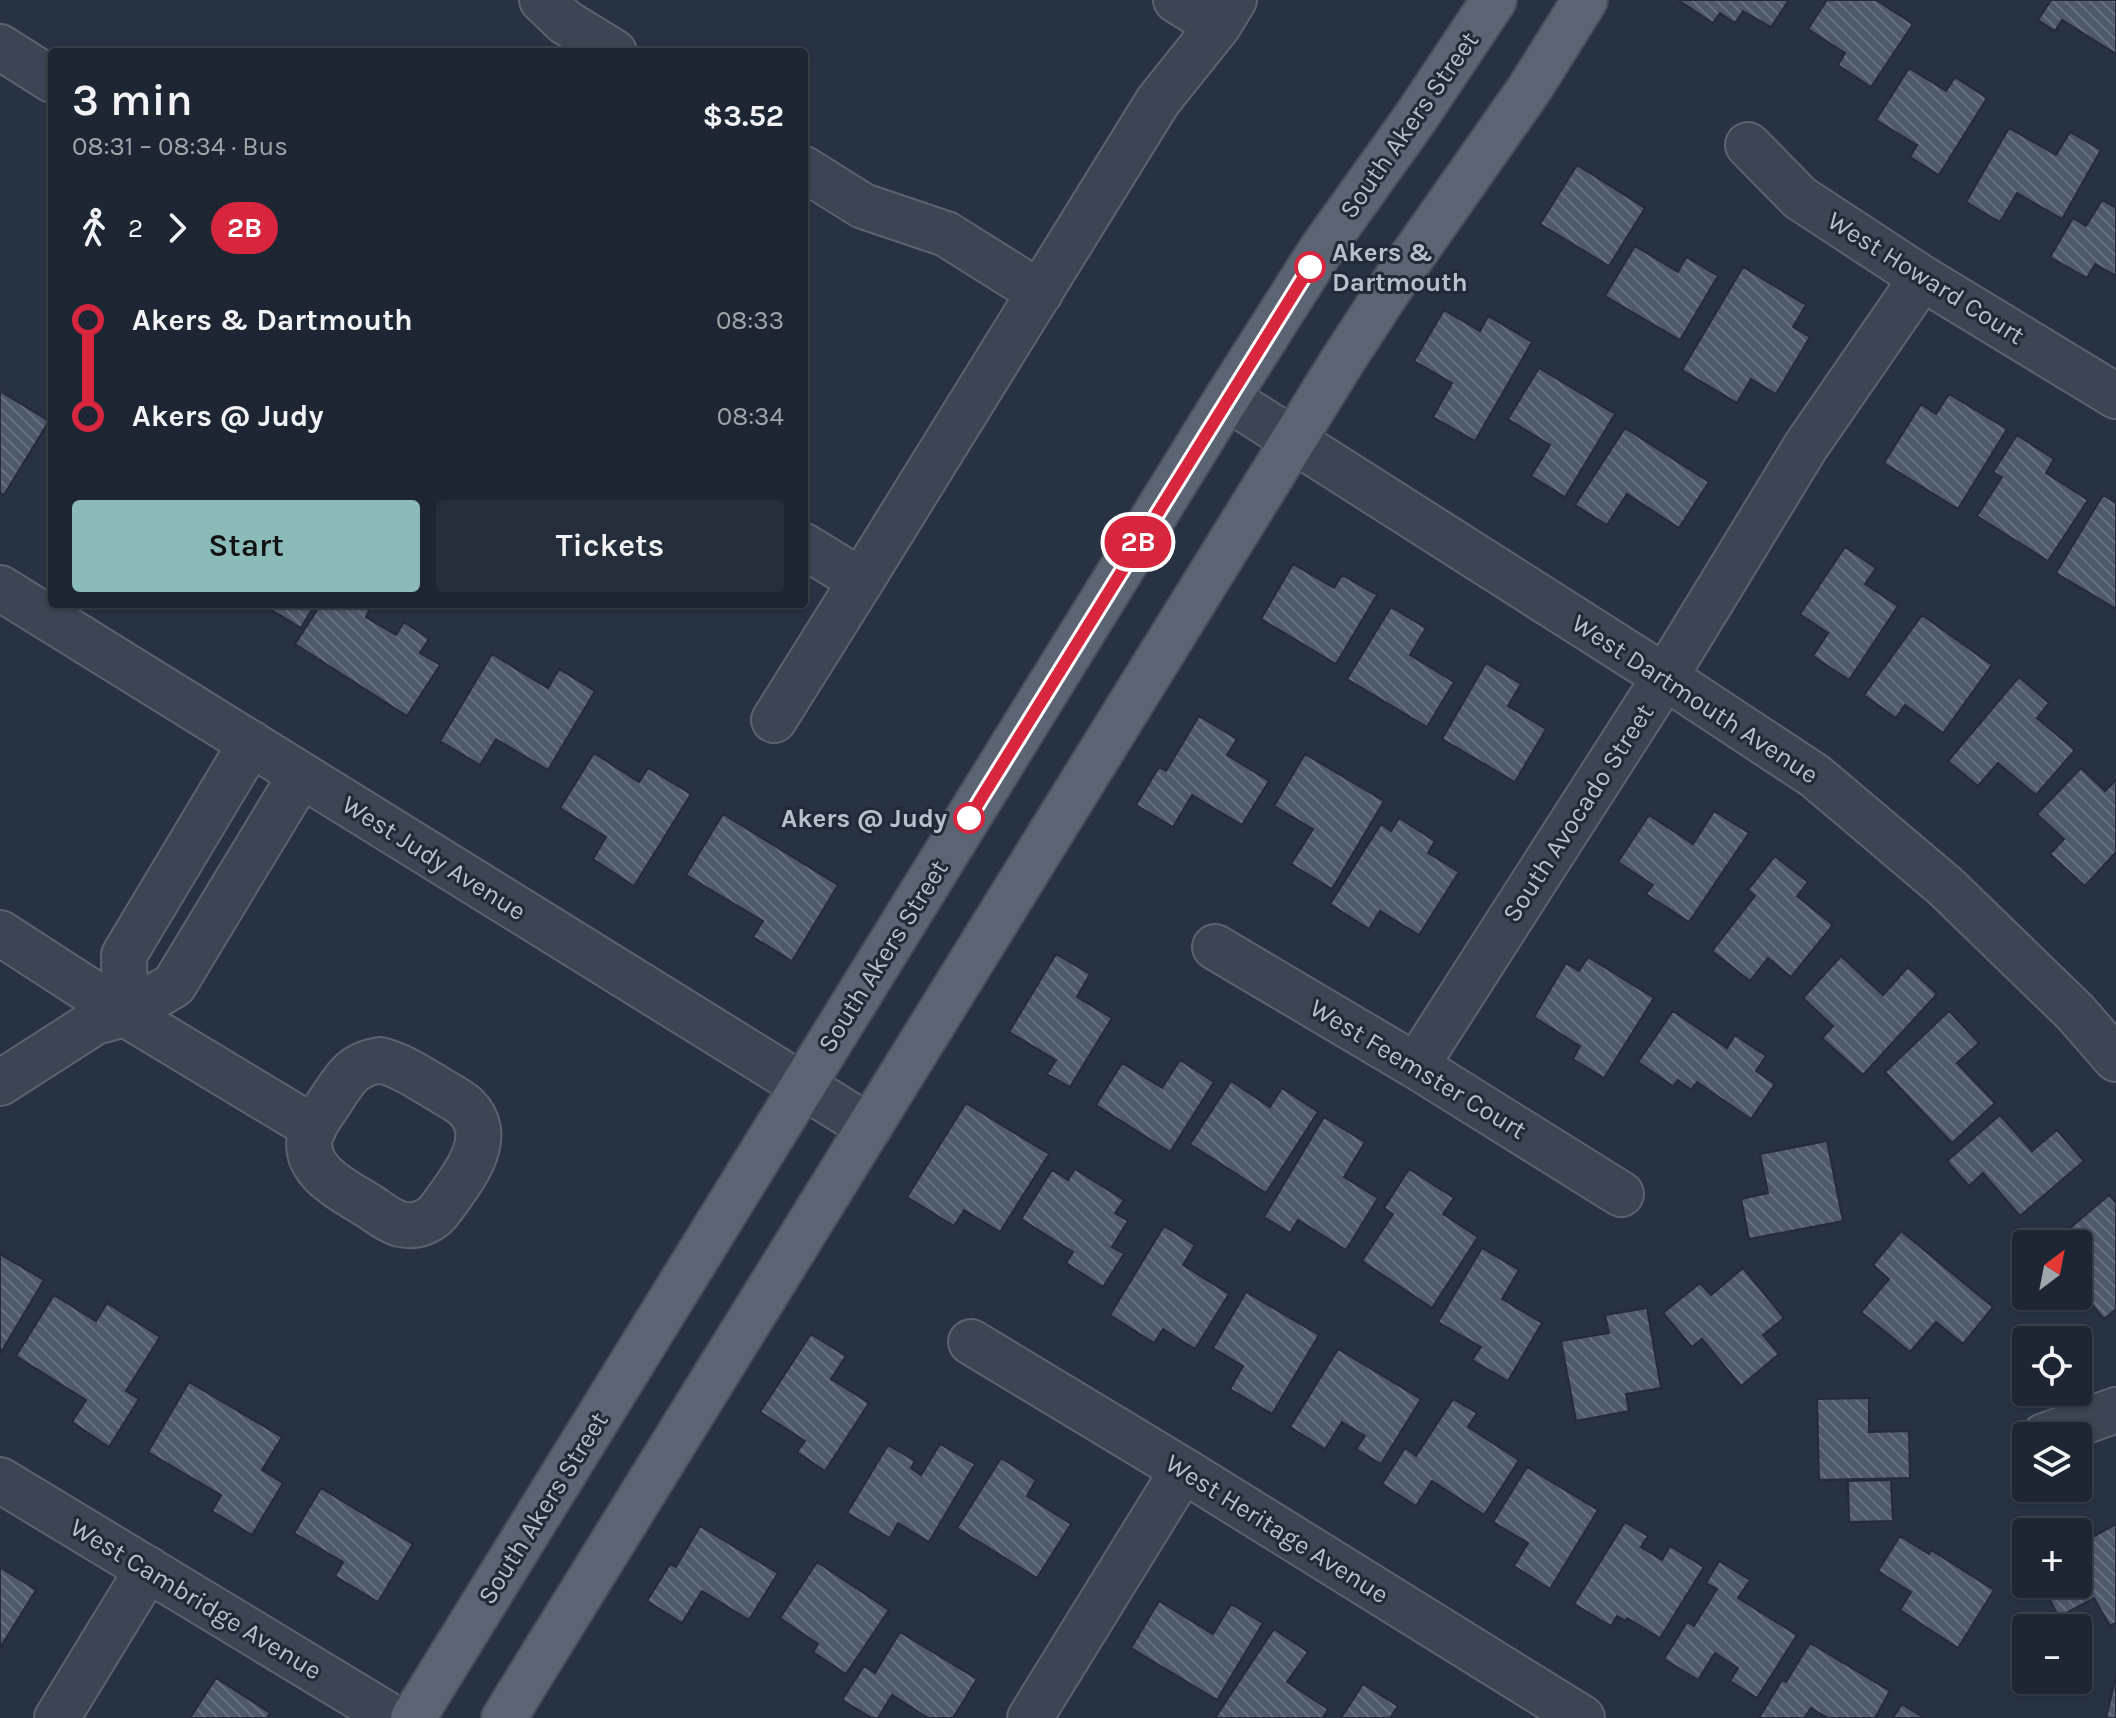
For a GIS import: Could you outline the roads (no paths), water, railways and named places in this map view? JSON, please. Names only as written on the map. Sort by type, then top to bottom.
[{"type":"main road","name":"South Akers Street","points":[[413,1718],[1227,398],[1321,250],[1416,117],[1494,0]]},
{"type":"main road","points":[[504,1718],[1293,440],[1380,302],[1523,99],[1585,0]]},
{"type":"street","points":[[542,0],[565,22],[607,48]]},
{"type":"street","points":[[774,720],[1158,101],[1226,13],[1176,0]]},
{"type":"street","points":[[0,47],[48,77]]},
{"type":"street","name":"West Howard Court","points":[[1748,145],[1800,198],[1922,278],[2116,396]]},
{"type":"street","points":[[808,172],[863,206],[946,234],[1040,293]]},
{"type":"street","name":"South Avocado Street","points":[[1416,1066],[1665,677],[1806,446],[1922,278]]},
{"type":"street","name":"West Dartmouth Avenue","points":[[1227,398],[1815,776],[1945,886],[2075,1012],[2116,1059]]},
{"type":"street","points":[[808,548],[861,581]]},
{"type":"street","name":"West Judy Avenue","points":[[0,588],[869,1127]]},
{"type":"street","points":[[125,1014],[124,955],[251,743]]},
{"type":"street","points":[[0,1083],[95,1022],[125,1014],[174,985],[301,775]]},
{"type":"street","points":[[192,841],[242,872]]},
{"type":"street","points":[[0,933],[125,1014],[314,1128]]},
{"type":"street","name":"West Feemster Court","points":[[1215,947],[1416,1066],[1621,1194]]},
{"type":"street","name":"West Heritage Avenue","points":[[971,1342],[1582,1718]]},
{"type":"street","points":[[2082,1422],[2116,1410]]},
{"type":"street","points":[[1030,1718],[1183,1470]]},
{"type":"street","name":"West Cambridge Avenue","points":[[0,1480],[393,1718]]},
{"type":"street","points":[[57,1718],[148,1569]]},
{"type":"place","name":"Akers & Dartmouth","points":[[1310,267]]},
{"type":"place","name":"Akers @ Judy","points":[[969,818]]}]
